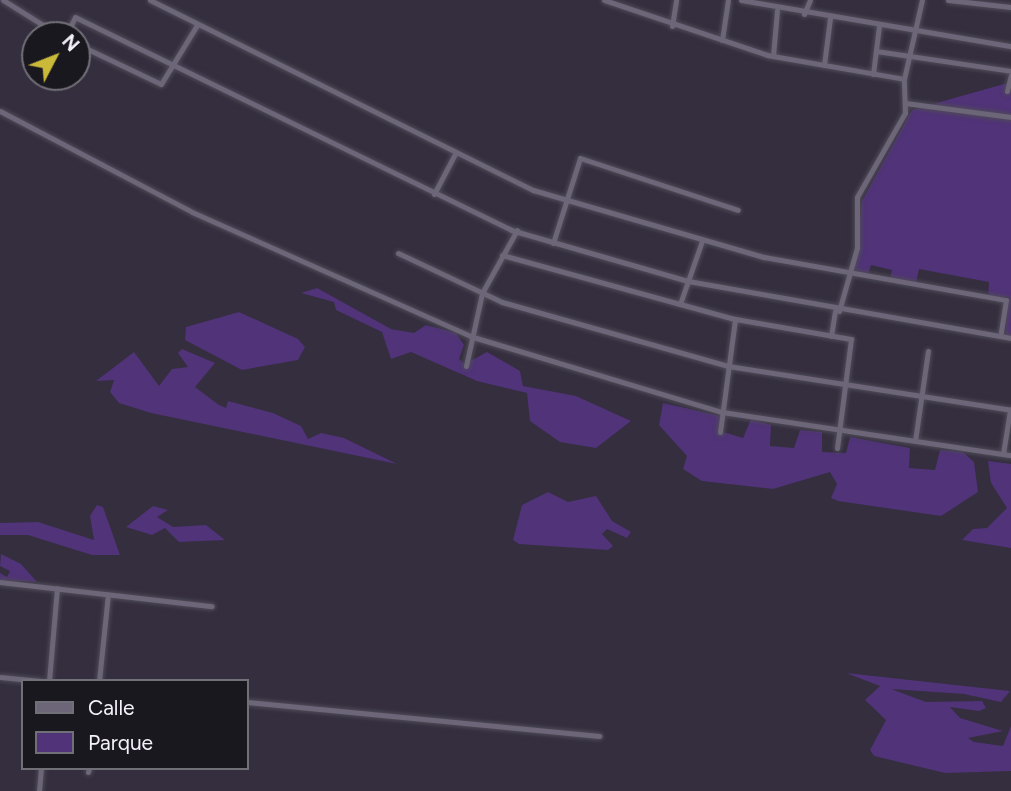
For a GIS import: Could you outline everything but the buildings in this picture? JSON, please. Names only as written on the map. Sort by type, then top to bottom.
[{"type":"street","points":[[3,0],[37,21]]},
{"type":"street","points":[[150,0],[506,179],[565,200],[702,241],[845,274],[1006,300],[1000,336]]},
{"type":"street","points":[[604,0],[620,3],[672,26],[773,56],[904,79]]},
{"type":"street","points":[[672,26],[676,0]]},
{"type":"street","points":[[723,40],[728,0]]},
{"type":"street","points":[[741,0],[777,10],[1011,46]]},
{"type":"street","points":[[804,14],[810,0]]},
{"type":"street","points":[[831,336],[845,274],[857,248],[857,197],[904,116],[907,55],[911,31],[922,0]]},
{"type":"street","points":[[948,0],[1011,7]]},
{"type":"street","points":[[773,56],[777,10]]},
{"type":"street","points":[[824,65],[830,18]]},
{"type":"street","points":[[91,23],[434,193],[515,230],[553,243],[688,281],[837,311],[1011,338]]},
{"type":"street","points":[[91,51],[161,84],[197,25]]},
{"type":"street","points":[[873,74],[880,26]]},
{"type":"street","points":[[876,51],[1011,73],[1007,91]]},
{"type":"street","points":[[905,103],[1011,117]]},
{"type":"street","points":[[0,111],[192,212],[473,337],[722,412],[1011,455]]},
{"type":"street","points":[[434,193],[456,152]]},
{"type":"street","points":[[553,243],[580,158],[738,209]]},
{"type":"street","points":[[466,366],[482,293],[515,230]]},
{"type":"street","points":[[681,304],[702,241]]},
{"type":"street","points":[[398,253],[482,293],[728,366],[922,394],[1011,410],[1003,454]]},
{"type":"street","points":[[502,255],[735,319],[851,339],[837,448]]},
{"type":"street","points":[[720,432],[735,319]]},
{"type":"street","points":[[915,441],[928,351]]},
{"type":"street","points":[[0,582],[212,606]]},
{"type":"street","points":[[49,679],[57,588]]},
{"type":"street","points":[[99,679],[108,594]]},
{"type":"street","points":[[0,677],[21,679]]},
{"type":"street","points":[[248,702],[598,736]]},
{"type":"street","points":[[39,791],[41,770]]},
{"type":"green space","points":[[1011,82],[1011,336],[1005,335],[1009,297],[988,297],[989,282],[919,269],[916,283],[890,278],[892,270],[871,265],[868,275],[854,275],[862,201],[912,110]]},
{"type":"green space","points":[[317,288],[391,329],[414,333],[426,325],[456,333],[464,345],[459,359],[465,364],[487,352],[520,371],[523,386],[576,396],[631,421],[596,448],[560,442],[530,421],[527,393],[477,381],[411,352],[391,359],[382,332],[336,310],[334,302],[301,293]]},
{"type":"green space","points":[[239,312],[298,339],[305,347],[298,360],[242,370],[185,340],[186,327]]},
{"type":"green space","points":[[182,349],[215,363],[195,387],[219,405],[226,408],[228,401],[273,413],[301,426],[308,439],[321,433],[344,438],[397,464],[151,413],[119,403],[110,392],[114,380],[96,381],[134,352],[159,386],[172,369],[188,367],[178,353]]},
{"type":"green space","points":[[663,403],[720,416],[720,431],[743,438],[751,419],[771,425],[770,446],[794,448],[800,430],[822,432],[822,452],[846,453],[850,437],[910,448],[909,468],[935,470],[940,450],[963,452],[974,462],[978,492],[941,516],[838,501],[831,498],[837,484],[830,472],[773,489],[702,481],[683,469],[687,456],[659,425]]},
{"type":"green space","points":[[988,461],[1011,464],[1011,548],[962,540],[973,529],[987,528],[1007,508],[991,483]]},
{"type":"green space","points":[[548,492],[568,502],[596,496],[612,521],[631,532],[627,538],[607,529],[602,534],[613,546],[608,550],[519,544],[513,540],[522,505]]},
{"type":"green space","points":[[97,505],[103,507],[120,555],[92,555],[28,535],[0,535],[0,523],[38,522],[94,540],[90,516]]},
{"type":"green space","points":[[153,506],[168,510],[157,517],[173,527],[206,525],[225,540],[179,542],[165,528],[152,535],[126,527]]},
{"type":"green space","points":[[1,554],[21,564],[37,582],[0,580],[0,573],[7,577],[10,571],[0,566]]},
{"type":"green space","points":[[846,673],[1010,691],[1001,702],[964,694],[891,689],[926,702],[982,701],[986,708],[979,711],[950,707],[960,718],[1003,731],[968,738],[974,742],[1003,746],[1011,726],[1011,771],[945,773],[874,756],[870,750],[886,720],[865,700],[880,686]]}]
